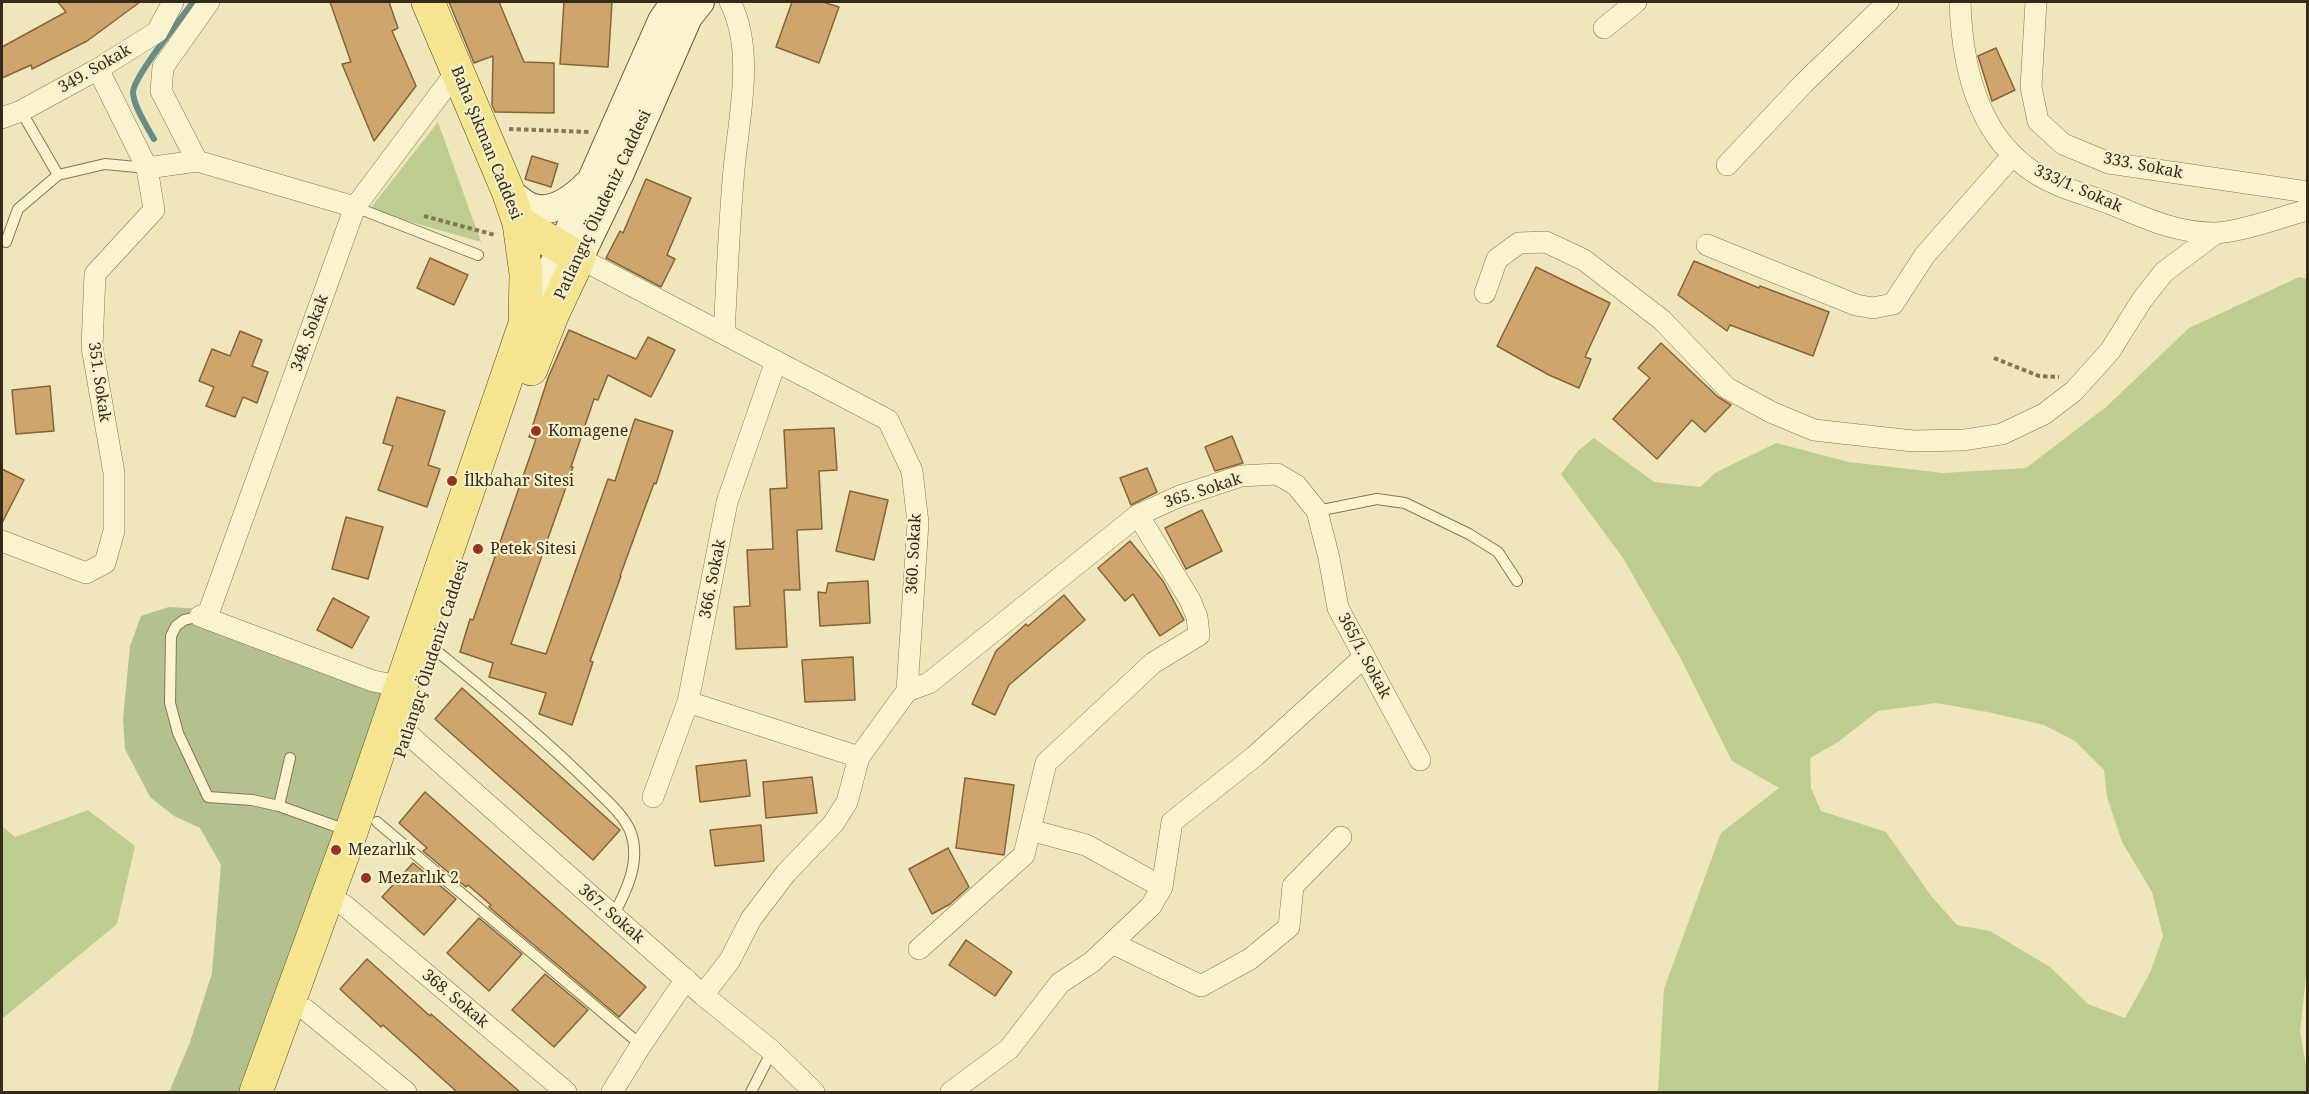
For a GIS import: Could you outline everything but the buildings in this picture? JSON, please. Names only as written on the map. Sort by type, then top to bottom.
[{"type":"main road","name":"Baha Şıkman Caddesi","points":[[428,2],[508,191],[519,223],[526,274],[525,324]]},
{"type":"main road","name":"Patlangıç Öludeniz Caddesi","points":[[277,1092],[344,905],[400,686],[525,324],[620,173],[688,17],[700,2]]},
{"type":"main road","name":"Patlangıç Öludeniz Caddesi","points":[[256,1092],[364,827],[408,734],[433,648],[529,374],[554,313],[591,182],[666,8]]},
{"type":"main road","points":[[508,191],[529,207],[551,208],[567,202],[591,182]]},
{"type":"main road","points":[[519,223],[570,254]]},
{"type":"street","name":"349. Sokak","points":[[11,115],[98,69],[157,32],[173,2]]},
{"type":"street","points":[[197,161],[161,91],[163,67],[209,2]]},
{"type":"street","points":[[724,334],[734,169],[744,78],[738,18],[730,2]]},
{"type":"street","points":[[1604,28],[1636,2]]},
{"type":"street","points":[[1726,165],[1803,83],[1888,2]]},
{"type":"street","name":"333/1. Sokak","points":[[1960,2],[1961,34],[1969,80],[1984,116],[2012,156],[2036,174],[2165,227],[2216,233],[2307,210]]},
{"type":"street","name":"333. Sokak","points":[[2036,2],[2031,87],[2038,121],[2063,144],[2109,163],[2307,192]]},
{"type":"street","name":"351. Sokak","points":[[2,541],[86,573],[105,563],[114,531],[114,473],[92,347],[95,274],[154,210],[147,168],[98,69]]},
{"type":"street","name":"348. Sokak","points":[[203,617],[356,207],[457,71]]},
{"type":"street","points":[[1707,245],[1856,305],[1873,308],[1893,304],[1925,255],[2012,156]]},
{"type":"street","points":[[147,168],[197,161],[356,207]]},
{"type":"street","points":[[1485,293],[1497,259],[1519,243],[1546,242],[1584,260],[1662,320],[1727,388],[1771,412],[1814,430],[1913,441],[1964,440],[2002,434],[2044,414],[2074,391],[2110,351],[2142,300],[2164,272],[2216,233]]},
{"type":"street","name":"360. Sokak","points":[[570,254],[888,420],[912,471],[918,523],[906,692]]},
{"type":"street","name":"366. Sokak","points":[[653,797],[688,702],[728,502],[776,361]]},
{"type":"street","name":"365. Sokak","points":[[906,692],[929,683],[1138,515],[1180,496],[1241,476],[1277,474],[1296,485],[1317,511]]},
{"type":"street","name":"365/1. Sokak","points":[[1317,511],[1338,608],[1420,760]]},
{"type":"street","points":[[920,949],[1024,855],[1046,763],[1153,663],[1199,635],[1197,617],[1190,600],[1138,515]]},
{"type":"street","points":[[203,617],[373,681],[400,686]]},
{"type":"street","points":[[951,1092],[1009,1049],[1060,983],[1092,962],[1151,906],[1162,887],[1172,822],[1255,756],[1363,658]]},
{"type":"street","points":[[703,995],[730,960],[751,918],[786,873],[833,824],[847,802],[859,757],[906,692]]},
{"type":"street","points":[[688,702],[859,757]]},
{"type":"street","name":"367. Sokak","points":[[408,734],[703,995],[772,1051],[814,1092]]},
{"type":"street","points":[[1030,830],[1086,845],[1162,887]]},
{"type":"street","points":[[1112,943],[1201,986],[1250,959],[1289,927],[1293,886],[1341,837]]},
{"type":"street","name":"368. Sokak","points":[[344,905],[566,1092]]},
{"type":"street","points":[[612,1092],[686,979]]},
{"type":"street","points":[[306,1010],[406,1092]]},
{"type":"lane","points":[[11,115],[58,175]]},
{"type":"lane","points":[[6,242],[18,209],[58,175],[105,164],[147,168]]},
{"type":"lane","points":[[356,207],[478,255]]},
{"type":"lane","points":[[1317,511],[1377,499],[1405,503],[1469,534],[1498,552],[1517,581]]},
{"type":"lane","points":[[203,617],[184,620],[176,626],[171,636],[170,703],[178,733],[208,797],[252,800],[364,827],[641,1045]]},
{"type":"lane","points":[[433,648],[577,771],[614,808],[631,832],[634,853],[629,886],[613,916]]},
{"type":"lane","points":[[279,806],[290,758]]},
{"type":"lane","points":[[750,1092],[772,1051]]},
{"type":"path","points":[[482,129],[612,133]]},
{"type":"path","points":[[1994,358],[2039,376],[2087,377]]},
{"type":"green space","points":[[438,122],[481,242],[369,210]]},
{"type":"green space","points":[[2299,277],[2308,279],[2308,958],[2300,1031],[2307,1071],[2307,1092],[1658,1092],[1664,989],[1721,833],[1779,788],[1732,761],[1680,657],[1623,558],[1561,474],[1578,451],[1594,438],[1654,482],[1700,487],[1715,473],[1776,443],[1849,462],[1943,473],[2026,468],[2106,407],[2189,328]],"holes":[[[1936,703],[2044,725],[2075,741],[2104,770],[2107,797],[2122,842],[2152,892],[2163,936],[2150,973],[2125,1018],[2088,1004],[2050,967],[1990,931],[1957,925],[1932,897],[1886,832],[1821,811],[1811,788],[1810,758],[1838,742],[1878,711]]]},
{"type":"green space","points":[[169,607],[202,609],[384,694],[283,983],[240,1092],[165,1092],[170,1090],[190,1042],[212,973],[221,865],[200,828],[174,816],[150,797],[125,749],[123,719],[130,646],[141,616]]},
{"type":"green space","points":[[88,810],[135,846],[117,924],[2,1019],[2,826],[15,837]]},
{"type":"waterway","points":[[154,139],[138,109],[133,92],[135,84],[149,61],[193,2]]},
{"type":"place","name":"Komagene","points":[[536,431]]},
{"type":"place","name":"İlkbahar Sitesi","points":[[452,481]]},
{"type":"place","name":"Petek Sitesi","points":[[478,549]]},
{"type":"place","name":"Mezarlık","points":[[336,850]]},
{"type":"place","name":"Mezarlık 2","points":[[366,878]]}]
